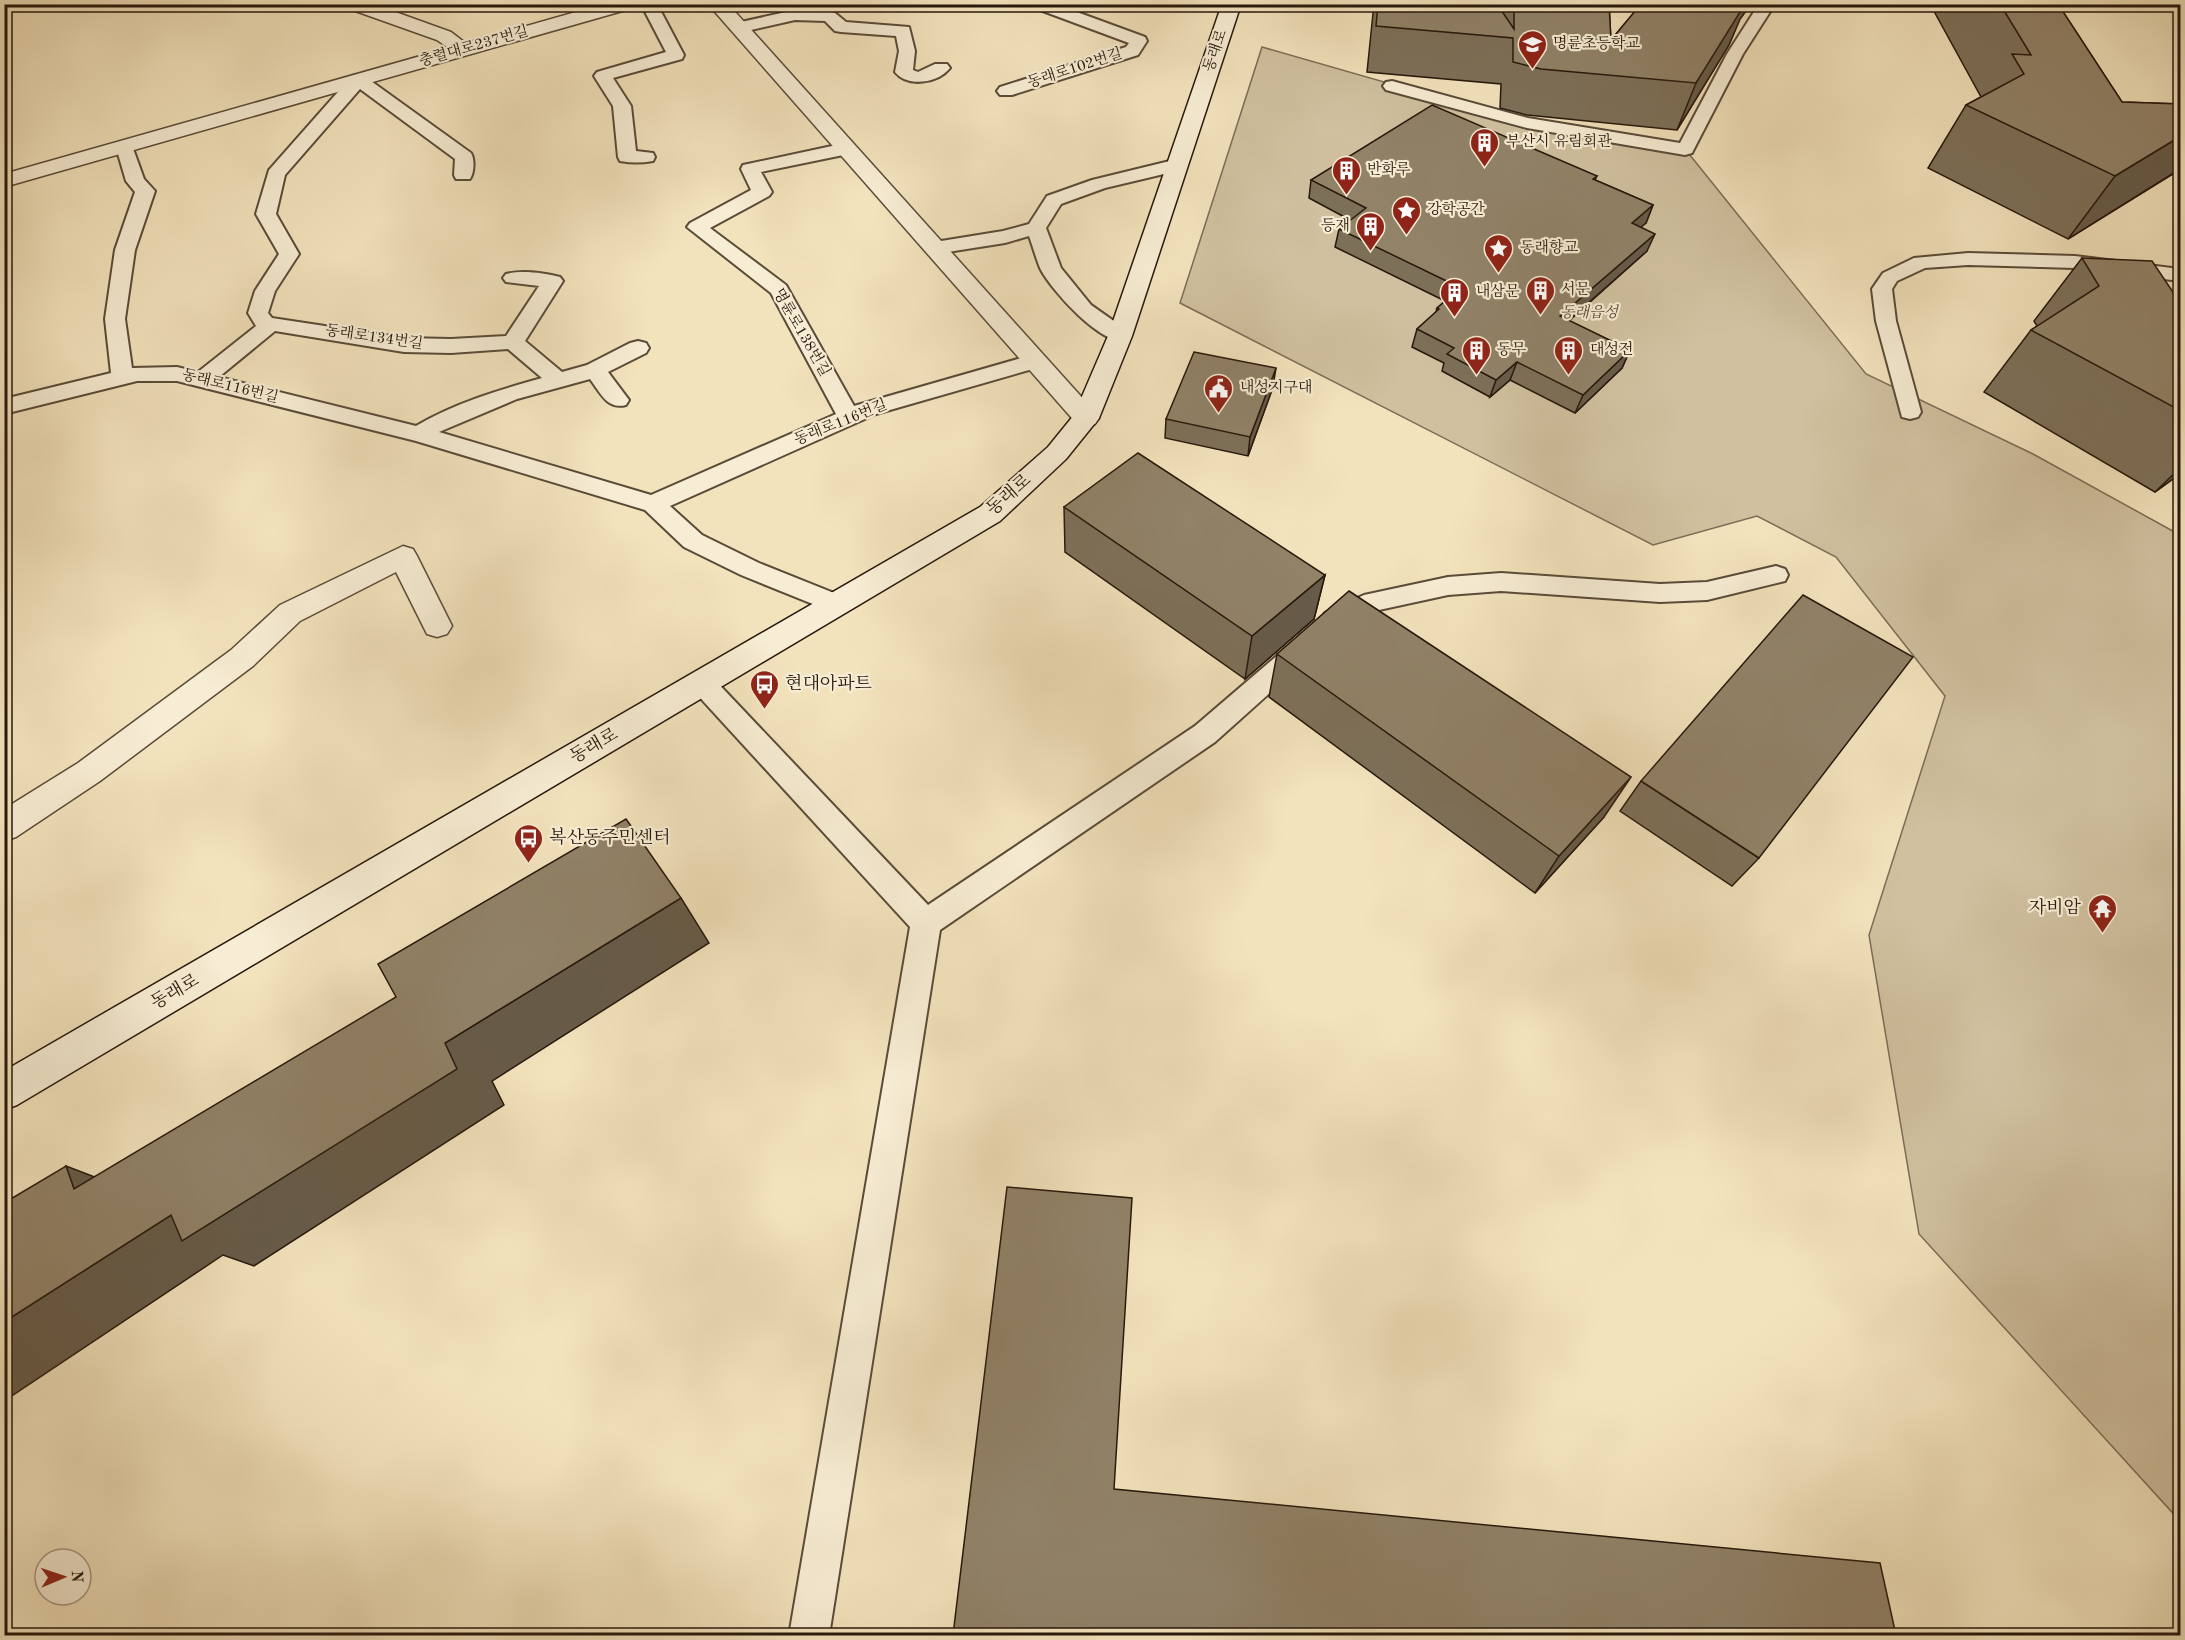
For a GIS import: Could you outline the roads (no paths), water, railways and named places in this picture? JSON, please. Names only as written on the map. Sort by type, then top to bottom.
[{"type":"street","points":[[354,4],[444,36],[463,50]]},
{"type":"street","name":"충렬대로237번길","points":[[4,181],[626,4]]},
{"type":"street","points":[[717,4],[1086,418]]},
{"type":"street","name":"동래로","points":[[4,1092],[990,514],[1057,453],[1086,418],[1120,336],[1232,4]]},
{"type":"street","points":[[4,827],[89,772],[147,729],[242,657],[290,613],[403,556],[437,626]]},
{"type":"lane","points":[[646,157],[627,157],[622,106],[603,76],[676,55],[649,4]]},
{"type":"lane","points":[[738,28],[795,15],[829,16],[847,4]]},
{"type":"lane","name":"동래로102번길","points":[[1006,90],[1132,51],[1139,41],[1038,4]]},
{"type":"lane","points":[[1392,86],[1527,123],[1685,149],[1735,54],[1767,4]]},
{"type":"lane","points":[[829,16],[841,27],[903,31],[907,51],[904,72],[918,78],[941,69]]},
{"type":"lane","points":[[202,380],[267,327],[258,313],[265,291],[289,254],[266,214],[276,174],[358,80],[464,157],[463,175]]},
{"type":"lane","points":[[122,377],[115,319],[125,250],[145,191],[135,181],[124,147]]},
{"type":"lane","name":"명륜로138번길","points":[[846,149],[750,169],[762,192],[697,227],[779,289],[849,417]]},
{"type":"lane","points":[[935,248],[1005,237],[1036,228],[1054,200],[1099,184],[1178,165]]},
{"type":"lane","points":[[1036,228],[1051,269],[1084,310],[1120,336]]},
{"type":"lane","points":[[1910,412],[1886,321],[1881,289],[1890,277],[1921,262],[1968,259],[2075,262],[2181,275]]},
{"type":"lane","points":[[513,278],[553,281],[513,342],[558,380]]},
{"type":"lane","name":"동래로134번길","points":[[265,324],[305,327],[390,343],[455,348],[513,342]]},
{"type":"lane","points":[[419,434],[443,420],[509,394],[595,370],[638,348]]},
{"type":"lane","name":"동래로116번길","points":[[653,504],[868,409],[1035,361]]},
{"type":"lane","points":[[595,370],[618,400]]},
{"type":"lane","name":"동래로116번길","points":[[4,406],[137,374],[177,374],[419,434],[653,504],[693,541],[750,569],[835,604]]},
{"type":"lane","points":[[808,1635],[926,923],[1205,734],[1336,618],[1373,602],[1448,586],[1501,582],[1660,593],[1707,591],[1776,575]]},
{"type":"lane","points":[[702,683],[926,923]]},
{"type":"place","name":"명륜초등학교","points":[[1532,70]]},
{"type":"place","name":"부산시 유림회관","points":[[1485,168]]},
{"type":"place","name":"반화루","points":[[1346,196]]},
{"type":"place","name":"강학공간","points":[[1406,236]]},
{"type":"place","name":"등재","points":[[1371,252]]},
{"type":"place","name":"동래향교","points":[[1499,274]]},
{"type":"place","name":"서문","points":[[1540,316]]},
{"type":"place","name":"내삼문","points":[[1455,318]]},
{"type":"place","name":"동무","points":[[1476,376]]},
{"type":"place","name":"대성전","points":[[1569,376]]},
{"type":"place","name":"내성지구대","points":[[1219,414]]},
{"type":"place","name":"현대아파트","points":[[764,710]]},
{"type":"place","name":"복산동주민센터","points":[[528,864]]},
{"type":"place","name":"자비암","points":[[2102,934]]},
{"type":"park label","name":"동래읍성","points":[[1589,313]]}]
